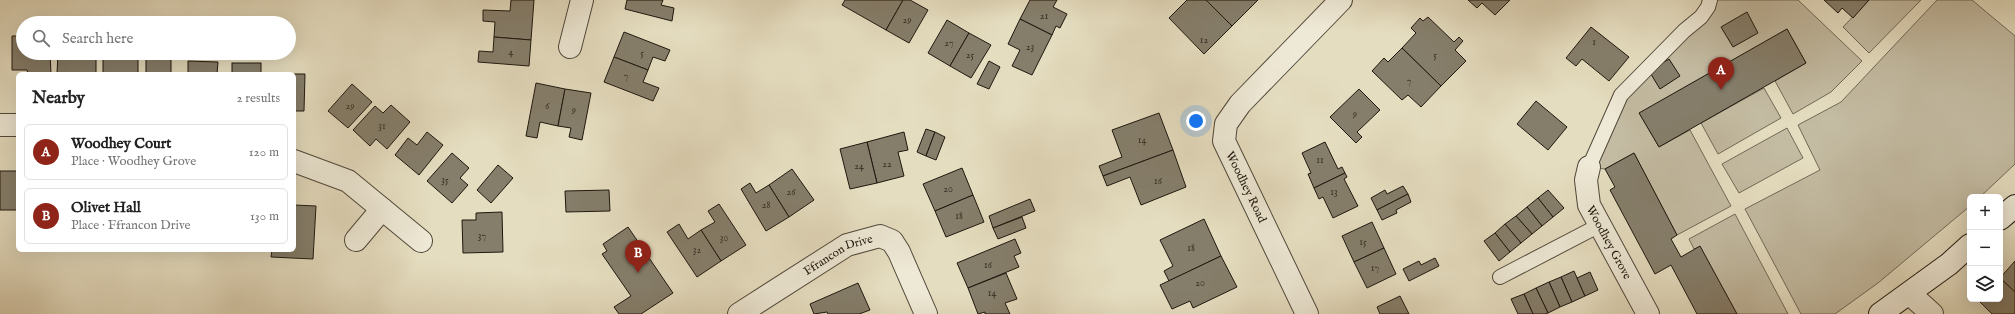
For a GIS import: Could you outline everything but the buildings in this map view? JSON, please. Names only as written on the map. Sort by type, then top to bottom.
[{"type":"street","points":[[570,47],[582,0]]},
{"type":"street","name":"Woodhey Road","points":[[1307,314],[1224,141],[1226,124],[1240,104],[1342,0]]},
{"type":"street","points":[[0,125],[16,125]]},
{"type":"street","points":[[296,162],[348,181],[421,241]]},
{"type":"street","name":"Woodhey Grove","points":[[1589,167],[1586,180],[1589,205],[1648,314]]},
{"type":"street","points":[[2003,216],[2015,206]]},
{"type":"street","points":[[356,240],[382,209]]},
{"type":"street","name":"Ffrancon Drive","points":[[739,314],[846,246],[880,236],[892,241],[899,252],[926,314]]},
{"type":"street","points":[[1880,314],[1910,294],[1967,247]]},
{"type":"street","points":[[1910,294],[1932,314]]},
{"type":"lane","points":[[1589,167],[1620,95],[1701,16],[1708,8],[1710,0]]},
{"type":"lane","points":[[1500,277],[1600,225]]},
{"type":"shaded area","points":[[1710,0],[1798,0],[1862,61],[1831,92],[1793,114],[1775,81],[1806,63],[1787,29],[1640,114],[1659,147],[1690,130],[1731,206],[1677,235],[1634,153],[1605,169],[1589,167],[1621,95]]},
{"type":"shaded area","points":[[1869,0],[1921,0],[1869,53],[1843,27]]},
{"type":"shaded area","points":[[1937,0],[1972,0],[2015,36],[2015,164],[1983,194],[1967,194],[1967,209],[1878,283],[1835,314],[1801,314],[1745,209],[1820,170],[1798,125],[1841,102]]},
{"type":"shaded area","points":[[1764,88],[1781,118],[1718,154],[1701,123]]},
{"type":"shaded area","points":[[1787,128],[1803,158],[1739,193],[1722,164]]},
{"type":"shaded area","points":[[1735,214],[1788,314],[1737,314],[1700,247],[1694,249],[1689,239]]},
{"type":"place","name":"Woodhey Court","points":[[1721,90]]},
{"type":"place","name":"Olivet Hall","points":[[638,273]]}]
